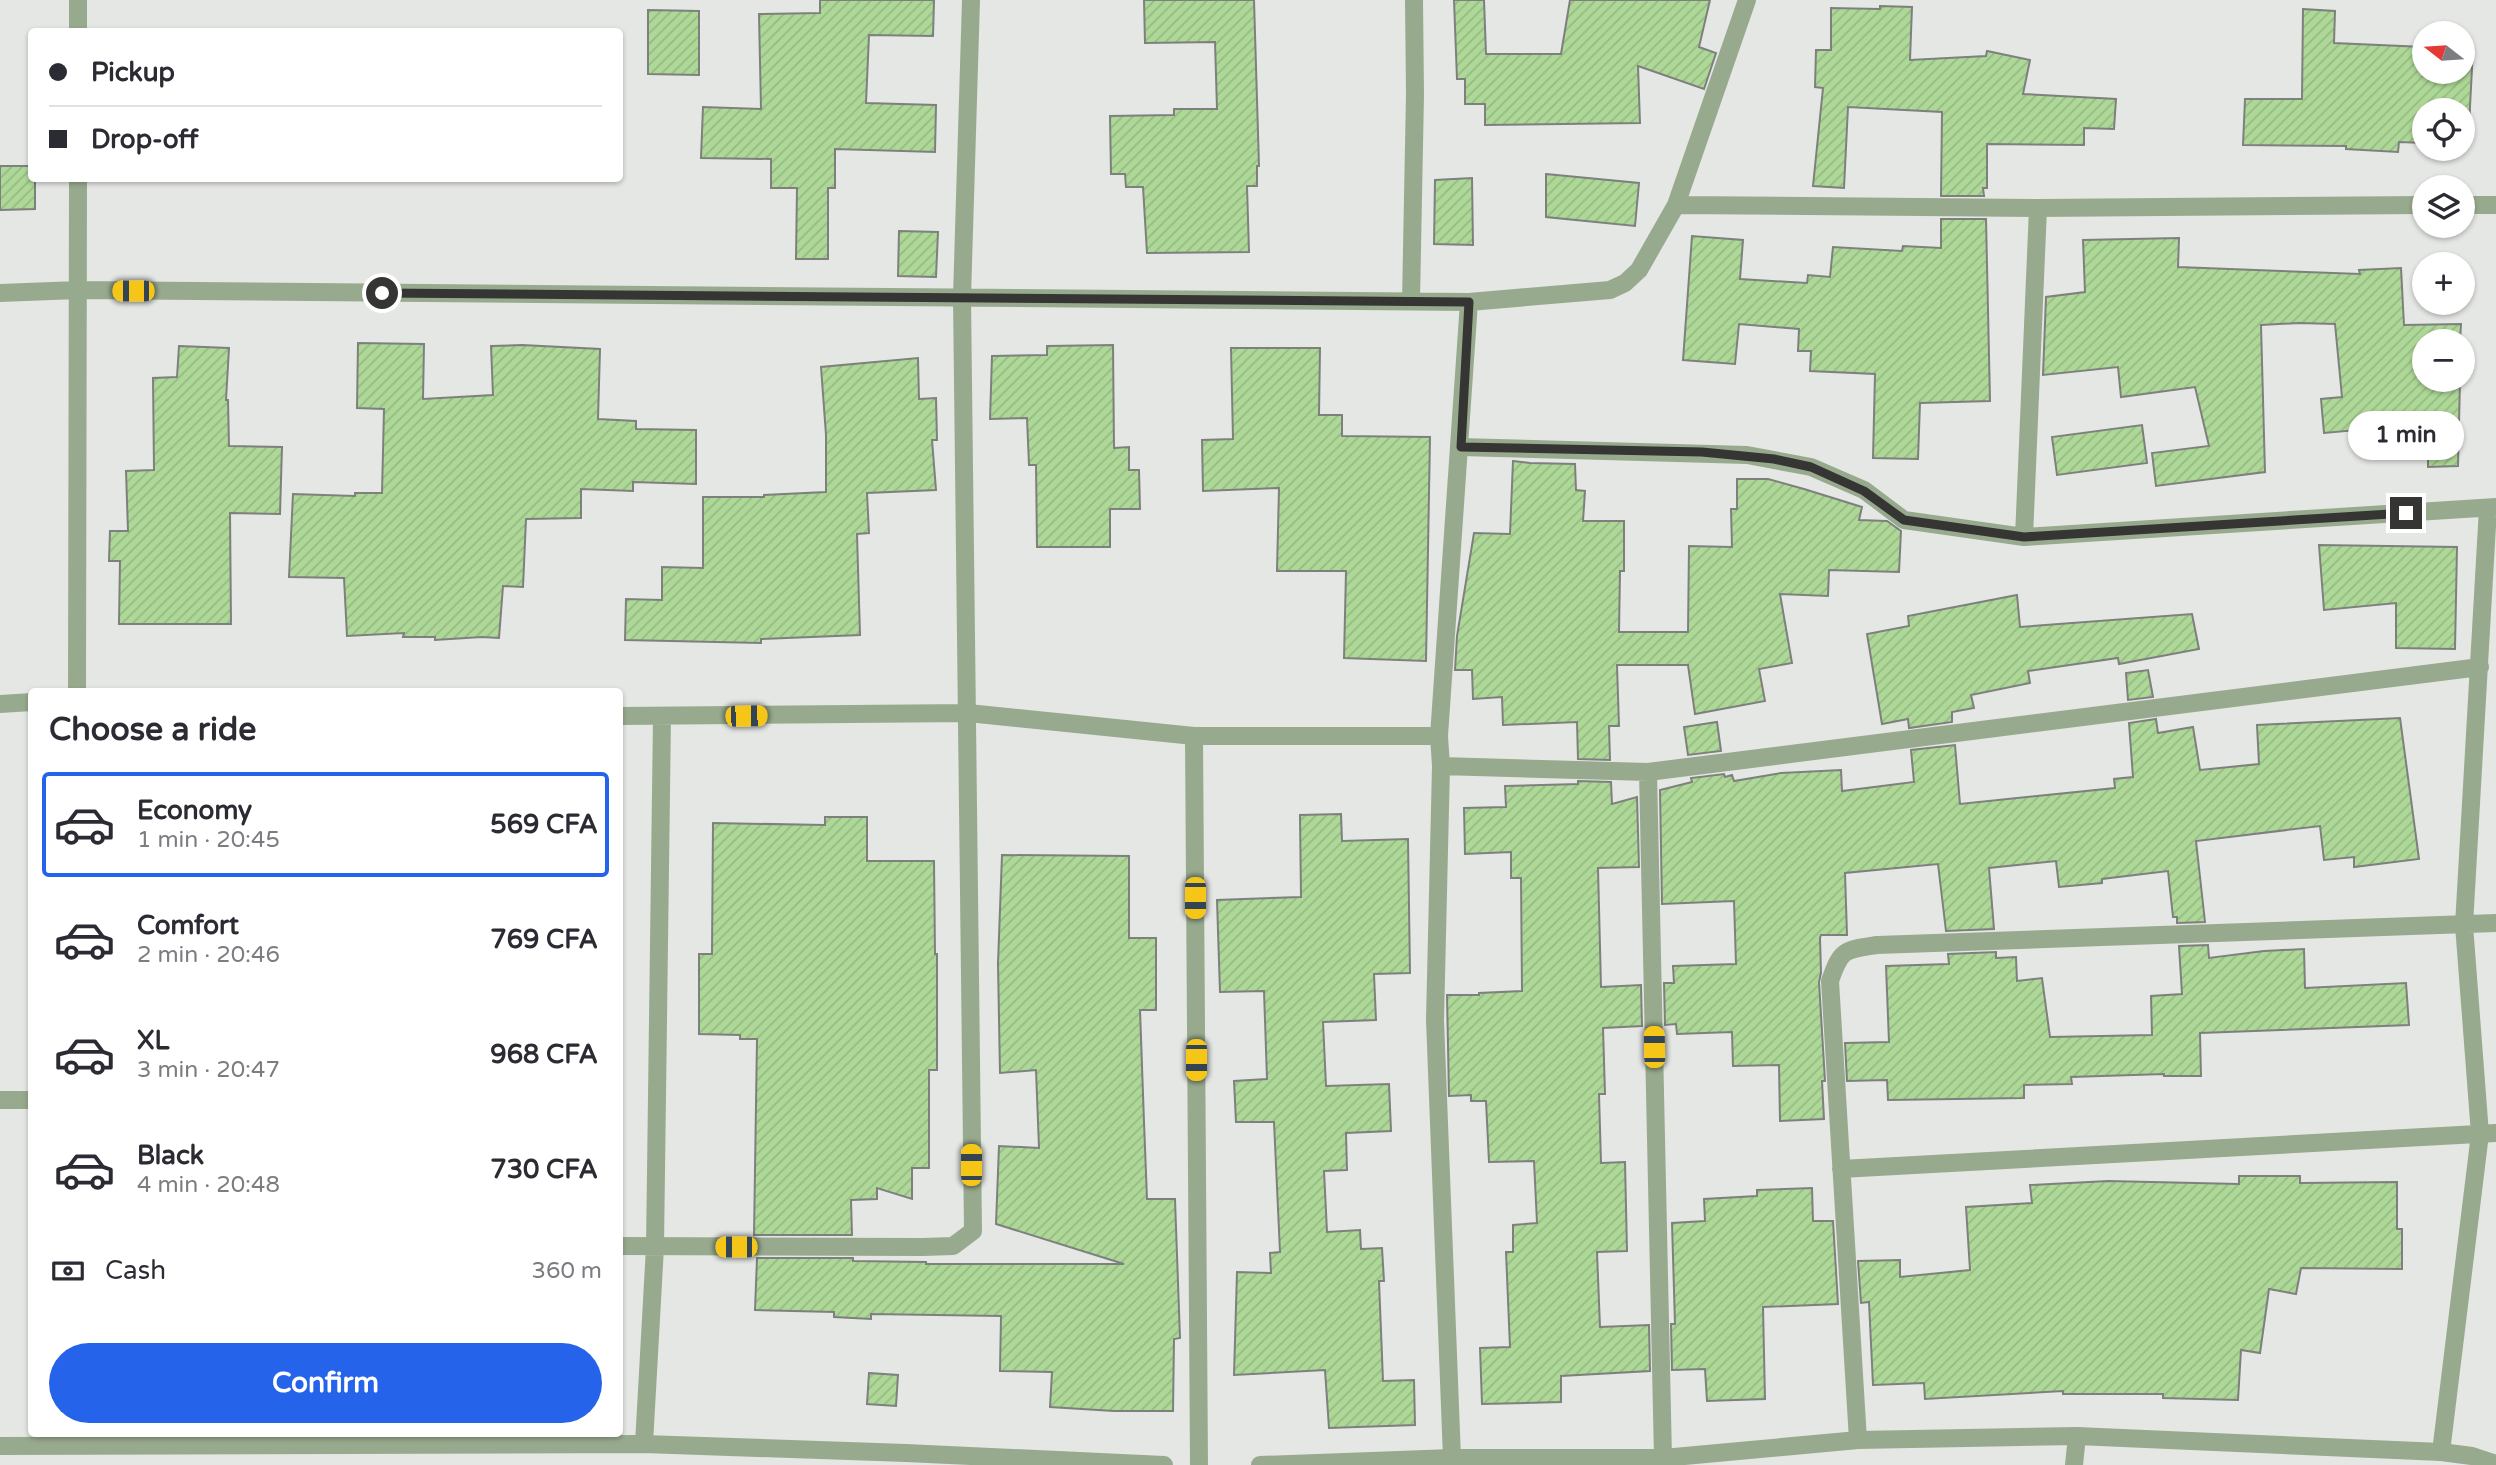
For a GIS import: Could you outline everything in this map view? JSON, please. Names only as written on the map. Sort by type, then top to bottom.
[{"type":"street","points":[[78,0],[78,28]]},
{"type":"street","points":[[623,1246],[953,1246],[973,1230],[962,297],[971,0]]},
{"type":"street","points":[[1411,300],[1414,0]]},
{"type":"street","points":[[0,293],[78,290],[1469,302],[1610,290],[1625,283],[1639,270],[1676,205],[1747,0]]},
{"type":"street","points":[[77,688],[78,182]]},
{"type":"street","points":[[1676,205],[2038,208],[2412,205]]},
{"type":"street","points":[[2475,205],[2496,205]]},
{"type":"street","points":[[2024,537],[2038,208]]},
{"type":"street","points":[[1452,1458],[1435,1020],[1441,766],[1438,736],[1461,447],[1469,302]]},
{"type":"street","points":[[1461,447],[1702,452],[1774,459],[1811,467],[1864,491],[1904,520],[2024,537],[2492,508],[2464,925],[2488,1133],[2441,1452]]},
{"type":"street","points":[[1441,766],[1648,772],[2480,667]]},
{"type":"street","points":[[0,704],[28,702]]},
{"type":"street","points":[[623,716],[968,713],[1194,736],[1438,736]]},
{"type":"street","points":[[644,1444],[655,1247],[662,717]]},
{"type":"street","points":[[1194,736],[1199,1465]]},
{"type":"street","points":[[1648,772],[1663,1458]]},
{"type":"street","points":[[1858,1440],[1830,981],[1838,959],[1853,949],[1877,945],[2496,923]]},
{"type":"street","points":[[0,1100],[28,1100]]},
{"type":"street","points":[[1841,1168],[2488,1133]]},
{"type":"street","points":[[1260,1465],[1452,1458],[1663,1458],[1858,1440],[2077,1436],[2441,1452],[2472,1456],[2496,1464]]},
{"type":"street","points":[[2074,1465],[2077,1436]]},
{"type":"street","points":[[0,1446],[644,1444],[906,1459],[1164,1465]]},
{"type":"building","points":[[820,0],[934,0],[933,36],[869,35],[866,103],[936,105],[935,152],[835,149],[835,188],[828,188],[828,259],[796,259],[797,188],[771,188],[771,159],[701,158],[703,107],[761,109],[759,14],[820,13]]},
{"type":"building","points":[[1144,0],[1254,0],[1259,166],[1257,186],[1247,186],[1249,252],[1147,253],[1143,187],[1126,187],[1125,174],[1111,174],[1110,116],[1174,115],[1174,109],[1217,109],[1215,42],[1145,43]]},
{"type":"building","points":[[1454,0],[1484,0],[1486,54],[1561,54],[1570,0],[1710,0],[1699,47],[1716,53],[1704,89],[1638,66],[1640,123],[1485,125],[1485,104],[1465,104],[1465,79],[1457,79]]},
{"type":"building","points":[[1880,6],[1912,7],[1910,60],[1986,56],[1987,51],[2030,60],[2023,94],[2116,99],[2114,129],[2084,128],[2084,145],[1987,144],[1987,188],[1983,188],[1984,196],[1941,196],[1942,112],[1848,107],[1844,188],[1813,186],[1823,88],[1815,87],[1816,50],[1831,50],[1831,8],[1880,9]]},
{"type":"building","points":[[2303,9],[2335,11],[2334,43],[2412,46],[2412,84],[2471,84],[2470,98],[2412,98],[2412,143],[2399,142],[2398,152],[2346,149],[2346,146],[2243,145],[2245,99],[2302,99]]},
{"type":"building","points":[[648,10],[699,11],[699,75],[648,74]]},
{"type":"building","points":[[0,166],[28,166],[28,182],[35,182],[35,209],[0,210]]},
{"type":"building","points":[[1546,174],[1639,183],[1635,226],[1546,217]]},
{"type":"building","points":[[1472,178],[1473,245],[1434,244],[1435,180]]},
{"type":"building","points":[[1941,219],[1986,219],[1990,401],[1920,403],[1918,459],[1873,458],[1875,374],[1810,371],[1811,351],[1798,351],[1799,329],[1739,324],[1735,364],[1683,360],[1692,236],[1743,240],[1740,279],[1807,283],[1808,275],[1830,277],[1833,247],[1902,251],[1903,246],[1941,248]]},
{"type":"building","points":[[899,231],[938,232],[936,277],[898,276]]},
{"type":"building","points":[[2179,238],[2178,267],[2360,274],[2359,270],[2401,268],[2404,325],[2461,324],[2461,329],[2412,329],[2412,392],[2460,392],[2458,466],[2428,467],[2428,442],[2358,447],[2357,430],[2324,433],[2321,399],[2342,397],[2335,324],[2261,325],[2265,472],[2156,486],[2152,453],[2209,446],[2195,387],[2121,397],[2118,367],[2043,375],[2046,297],[2085,292],[2083,240]]},
{"type":"building","points":[[358,343],[424,344],[423,399],[493,395],[491,346],[600,349],[598,419],[636,421],[636,429],[696,430],[696,484],[633,482],[633,491],[581,489],[581,518],[526,519],[523,587],[503,586],[499,638],[435,640],[435,637],[403,637],[404,633],[347,636],[344,578],[289,577],[293,494],[355,496],[355,493],[382,493],[384,409],[357,408]]},
{"type":"building","points":[[1113,345],[1114,448],[1129,447],[1129,470],[1139,470],[1140,509],[1110,509],[1110,547],[1037,547],[1036,465],[1029,465],[1027,418],[990,419],[992,356],[1047,355],[1047,346]]},
{"type":"building","points":[[179,346],[229,348],[226,400],[229,446],[282,447],[280,514],[230,513],[231,624],[119,624],[120,561],[109,561],[110,531],[128,531],[126,471],[154,470],[153,378],[177,377]]},
{"type":"building","points":[[1231,348],[1320,348],[1319,415],[1342,415],[1342,436],[1430,437],[1426,661],[1344,658],[1346,571],[1277,571],[1279,488],[1203,491],[1202,440],[1233,439]]},
{"type":"building","points":[[918,358],[919,399],[936,398],[937,440],[932,440],[936,490],[867,493],[869,533],[857,534],[860,635],[761,639],[761,643],[625,640],[626,599],[662,600],[662,567],[703,568],[703,497],[764,497],[826,492],[826,435],[821,367]]},
{"type":"building","points":[[2142,425],[2147,463],[2057,475],[2052,437]]},
{"type":"building","points":[[1513,461],[1575,464],[1576,490],[1585,491],[1583,521],[1624,521],[1624,571],[1620,571],[1619,632],[1688,632],[1689,546],[1732,547],[1731,509],[1737,509],[1737,479],[1768,479],[1804,489],[1862,507],[1859,520],[1887,521],[1901,531],[1899,572],[1829,570],[1828,596],[1780,594],[1792,663],[1759,669],[1765,701],[1695,714],[1688,665],[1617,665],[1619,726],[1609,726],[1610,760],[1578,759],[1577,722],[1503,725],[1502,697],[1473,699],[1472,670],[1455,670],[1457,636],[1474,533],[1510,534]]},
{"type":"building","points":[[2319,545],[2457,547],[2455,649],[2396,648],[2396,603],[2324,610]]},
{"type":"building","points":[[2017,595],[2020,627],[2192,614],[2199,649],[2119,664],[2118,658],[2028,671],[2030,683],[1971,695],[1974,708],[1952,712],[1952,722],[1909,728],[1908,719],[1882,724],[1867,634],[1909,626],[1908,616]]},
{"type":"building","points":[[2148,670],[2153,697],[2128,700],[2126,673]]},
{"type":"building","points":[[2400,718],[2419,859],[2354,867],[2354,857],[2324,860],[2320,826],[2196,841],[2205,922],[2177,923],[2177,917],[2173,917],[2168,871],[2102,879],[2102,883],[2059,887],[2056,861],[1989,868],[1994,929],[1946,931],[1938,864],[1845,873],[1847,935],[1821,935],[1820,938],[1824,1119],[1780,1121],[1779,1065],[1733,1066],[1732,1032],[1677,1034],[1676,1024],[1665,1025],[1664,983],[1674,983],[1673,966],[1736,964],[1734,901],[1662,904],[1660,790],[1692,782],[1691,778],[1724,774],[1725,777],[1732,775],[1734,781],[1781,773],[1841,770],[1842,791],[1914,782],[1911,750],[1955,745],[1960,804],[2115,788],[2114,779],[2133,777],[2129,723],[2156,719],[2158,733],[2193,727],[2200,770],[2259,764],[2257,725]]},
{"type":"building","points":[[1717,722],[1721,751],[1688,755],[1684,727]]},
{"type":"building","points":[[1578,781],[1611,782],[1612,804],[1637,797],[1639,867],[1598,868],[1601,987],[1641,985],[1642,1026],[1603,1028],[1605,1094],[1599,1094],[1601,1163],[1625,1162],[1627,1251],[1597,1252],[1600,1327],[1649,1325],[1650,1371],[1561,1376],[1561,1402],[1482,1404],[1480,1348],[1510,1347],[1506,1252],[1513,1252],[1513,1225],[1537,1223],[1534,1161],[1489,1162],[1486,1101],[1471,1101],[1471,1095],[1449,1096],[1447,995],[1522,991],[1521,878],[1511,878],[1511,852],[1465,854],[1464,808],[1506,807],[1505,786],[1578,784]]},
{"type":"building","points":[[1341,814],[1342,841],[1408,839],[1410,973],[1374,974],[1376,1020],[1323,1022],[1326,1086],[1389,1084],[1391,1131],[1346,1133],[1347,1170],[1324,1171],[1327,1232],[1360,1230],[1361,1249],[1382,1248],[1384,1281],[1379,1281],[1383,1381],[1414,1380],[1415,1425],[1329,1428],[1325,1370],[1234,1375],[1237,1272],[1271,1273],[1270,1253],[1280,1252],[1274,1122],[1236,1122],[1234,1081],[1267,1079],[1264,991],[1220,992],[1217,900],[1301,897],[1300,815]]},
{"type":"building","points":[[825,817],[867,817],[867,861],[934,861],[937,1070],[929,1070],[929,1168],[912,1168],[912,1199],[877,1188],[877,1199],[851,1200],[852,1235],[754,1235],[757,1039],[740,1039],[740,1035],[699,1034],[699,954],[712,954],[713,823],[825,825]]},
{"type":"building","points":[[1002,855],[1129,856],[1129,938],[1156,938],[1156,1010],[1140,1010],[1144,1122],[1147,1199],[1175,1199],[1180,1338],[1174,1339],[1173,1411],[1050,1407],[1052,1372],[1000,1371],[1001,1316],[871,1314],[871,1319],[834,1317],[834,1312],[755,1310],[757,1258],[853,1258],[853,1261],[926,1264],[1124,1264],[996,1224],[999,1146],[1039,1148],[1036,1070],[1000,1073],[998,964]]},
{"type":"building","points":[[2208,945],[2209,958],[2304,949],[2305,988],[2406,983],[2409,1025],[2200,1033],[2201,1076],[2164,1074],[2071,1077],[2072,1084],[2024,1085],[2024,1098],[1888,1100],[1887,1080],[1847,1081],[1845,1043],[1889,1042],[1886,966],[1949,964],[1948,954],[1996,952],[1996,958],[2016,957],[2017,981],[2042,978],[2050,1037],[2152,1035],[2151,996],[2182,994],[2179,946]]},
{"type":"building","points":[[2239,1176],[2300,1176],[2300,1183],[2397,1182],[2397,1229],[2402,1229],[2402,1269],[2301,1268],[2296,1294],[2269,1289],[2260,1353],[2241,1350],[2238,1400],[2163,1398],[2163,1394],[2063,1394],[2063,1391],[1925,1399],[1924,1383],[1873,1385],[1869,1302],[1861,1303],[1858,1261],[1900,1260],[1900,1277],[1970,1270],[1966,1207],[2032,1203],[2030,1185],[2108,1181],[2239,1184]]},
{"type":"building","points":[[1812,1188],[1813,1221],[1833,1221],[1838,1304],[1763,1307],[1765,1399],[1707,1401],[1705,1369],[1672,1370],[1671,1324],[1675,1324],[1672,1223],[1705,1221],[1704,1199],[1757,1196],[1757,1190]]},
{"type":"building","points":[[869,1373],[898,1375],[896,1406],[867,1404]]},
{"type":"route","points":[[382,293],[1469,302],[1461,447],[1702,452],[1774,459],[1811,467],[1864,491],[1904,520],[2024,537],[2406,513]]}]
